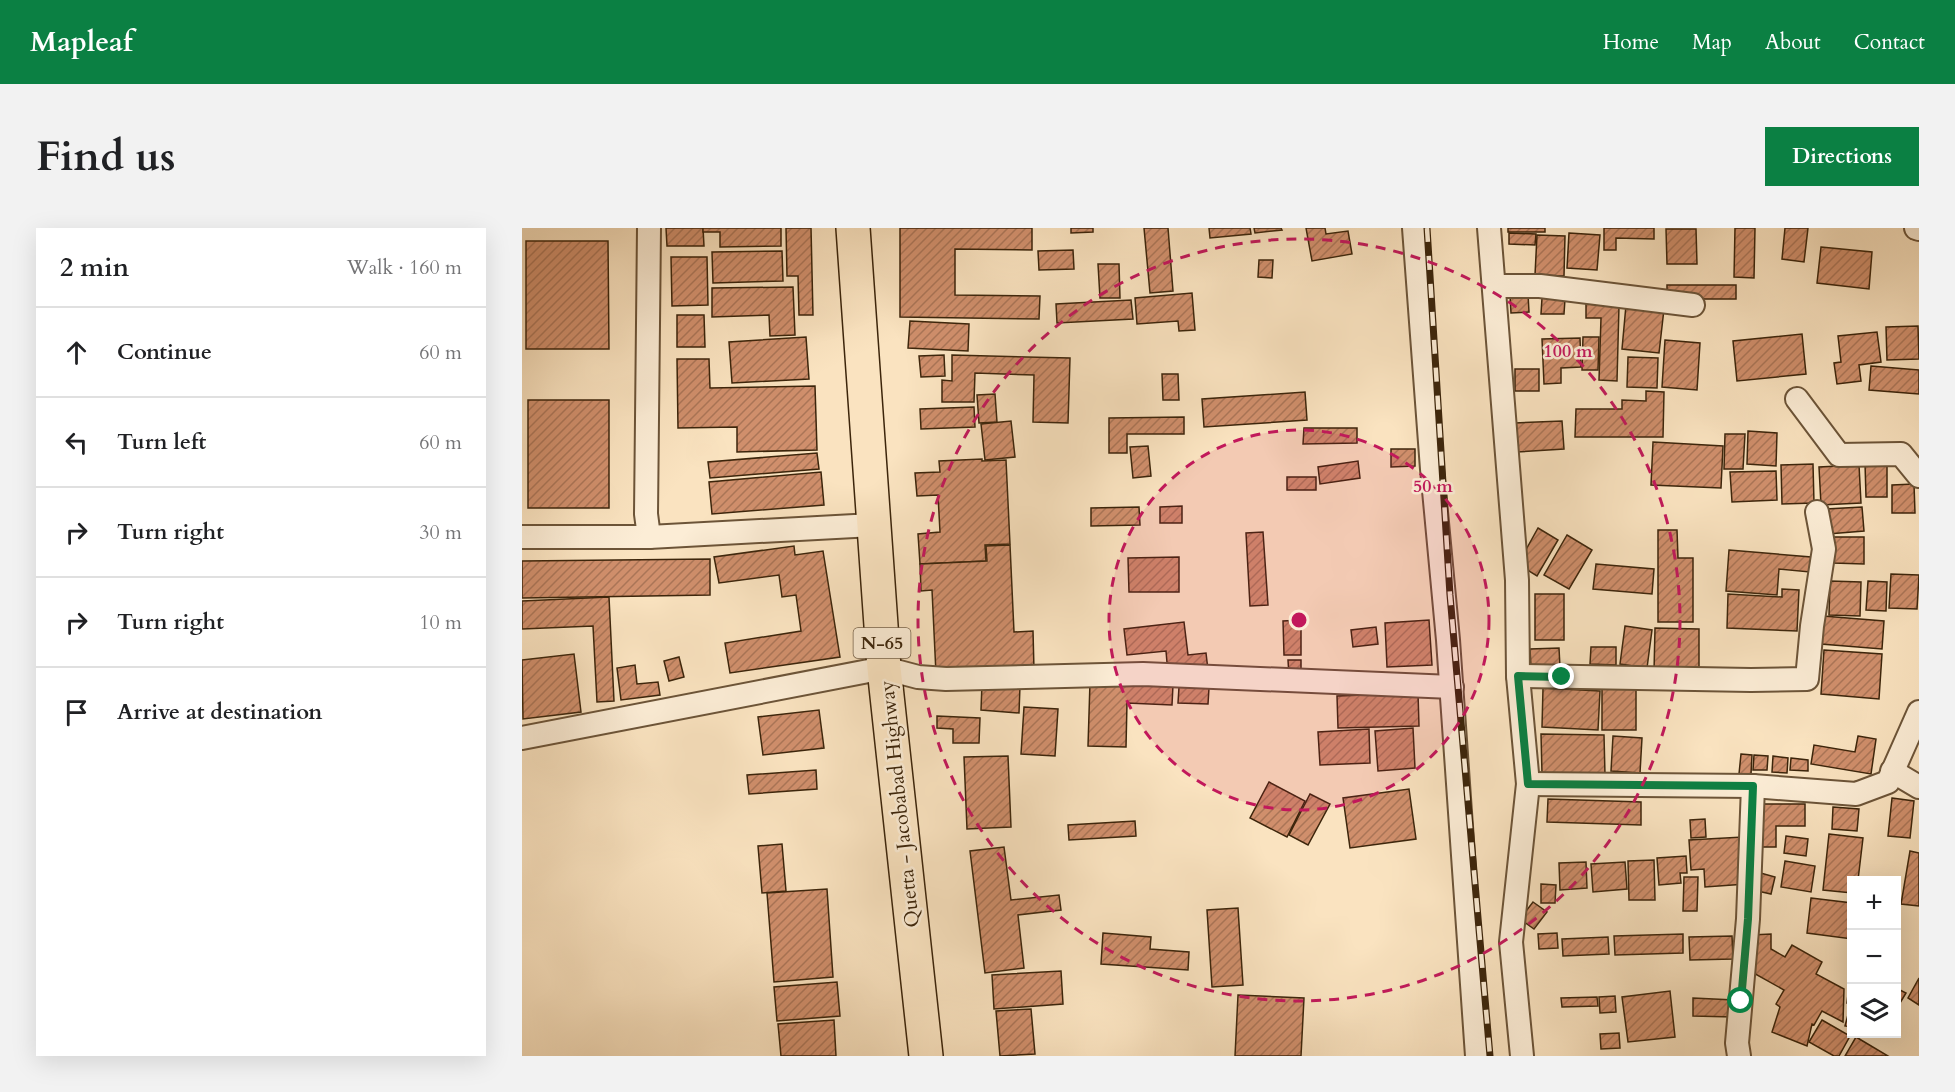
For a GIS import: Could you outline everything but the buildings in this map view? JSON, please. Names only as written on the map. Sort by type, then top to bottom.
[{"type":"highway","name":"Quetta - Jacobabad Highway","points":[[853,228],[884,668],[926,1056]]},
{"type":"street","points":[[649,228],[646,514],[649,537]]},
{"type":"street","points":[[1414,228],[1432,470],[1452,687],[1477,1056]]},
{"type":"street","points":[[1489,228],[1517,580],[1518,676],[1528,784],[1511,942],[1522,1056]]},
{"type":"street","points":[[1495,286],[1540,286],[1693,305]]},
{"type":"street","points":[[1797,399],[1839,455],[1901,454],[1919,476]]},
{"type":"street","points":[[1518,676],[1807,679],[1812,626],[1824,549],[1817,512]]},
{"type":"street","points":[[522,537],[649,537],[873,525]]},
{"type":"street","points":[[522,738],[884,668],[918,677],[946,679],[1143,674],[1452,687]]},
{"type":"street","points":[[1528,784],[1753,786],[1856,794],[1888,782],[1919,712]]},
{"type":"street","points":[[1892,771],[1919,787]]},
{"type":"street","points":[[1739,1056],[1737,1043],[1748,919],[1753,786]]},
{"type":"railway","points":[[1427,228],[1450,595],[1490,1056]]},
{"type":"route","points":[[1562,677],[1518,676],[1528,784],[1753,786],[1748,919],[1741,1001]]}]
